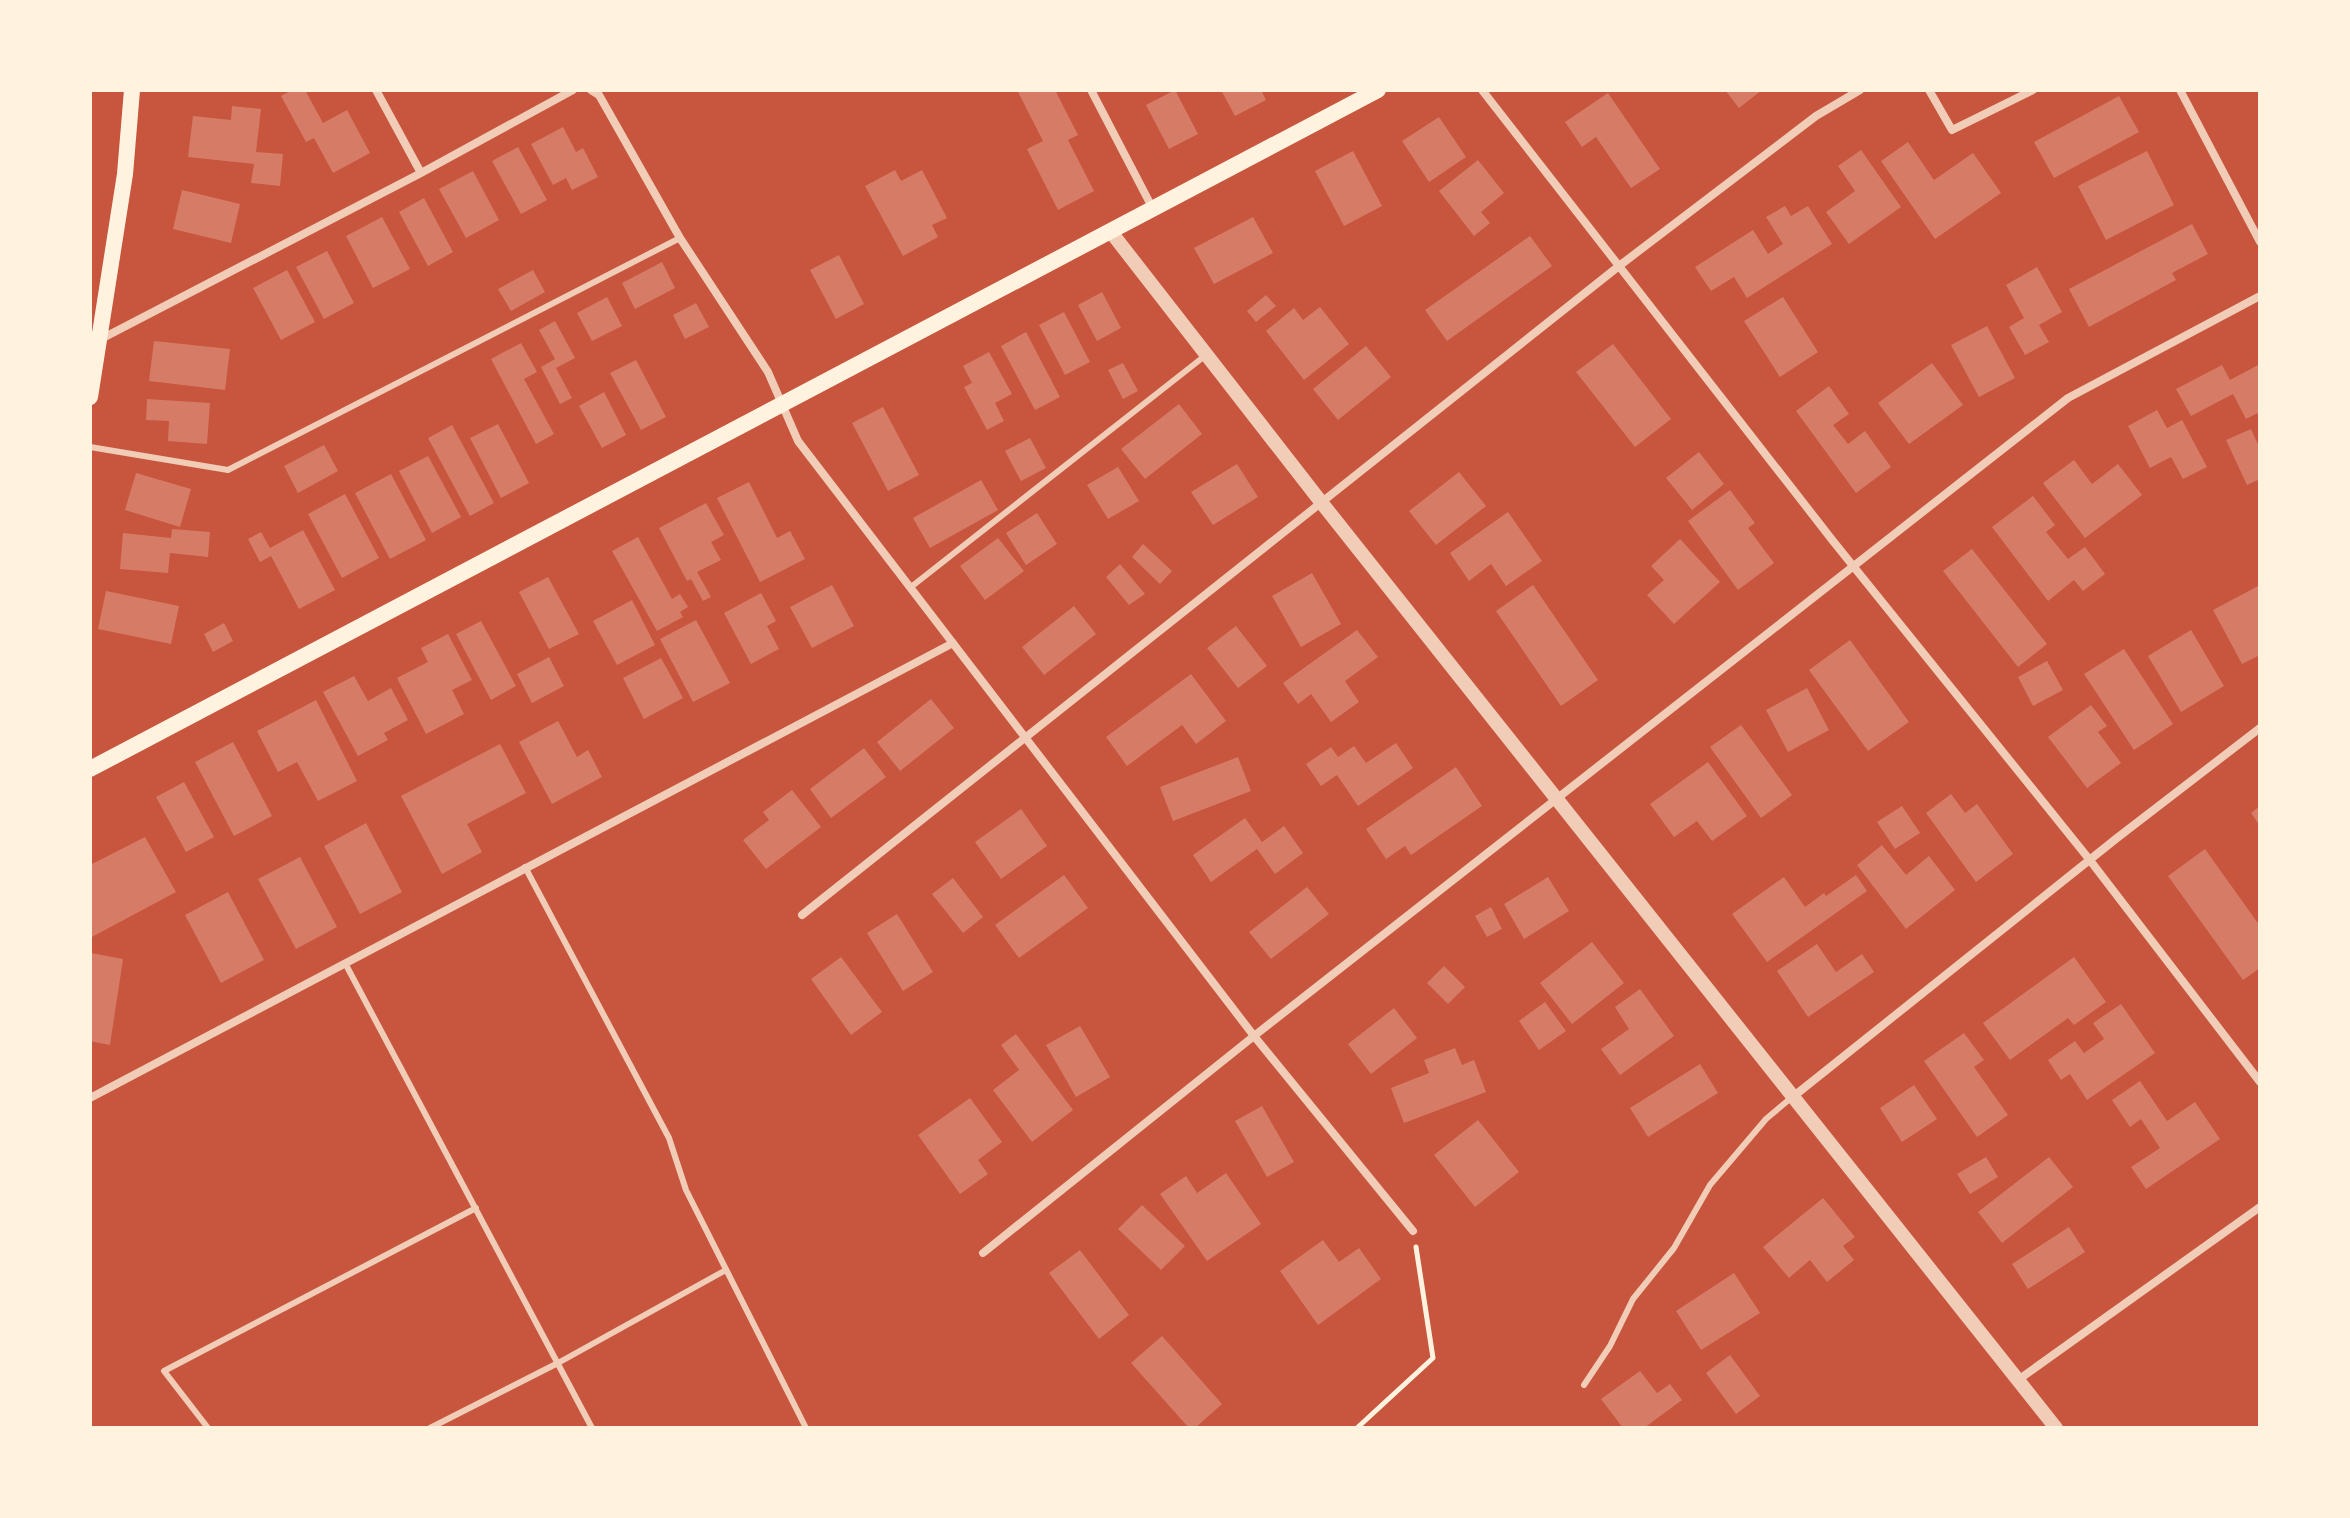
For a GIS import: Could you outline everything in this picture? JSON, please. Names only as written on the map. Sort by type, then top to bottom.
[{"type":"main road","points":[[90,397],[125,174],[132,90]]},
{"type":"main road","points":[[90,769],[1378,90]]},
{"type":"street","points":[[376,90],[421,173]]},
{"type":"street","points":[[101,339],[421,173],[573,90]]},
{"type":"street","points":[[1091,90],[1153,209]]},
{"type":"street","points":[[1482,90],[1854,566],[2089,859],[2260,1082]]},
{"type":"street","points":[[802,915],[1619,266],[1816,116],[1860,90]]},
{"type":"street","points":[[1929,90],[1952,130],[2033,90]]},
{"type":"street","points":[[2180,90],[2260,242]]},
{"type":"street","points":[[595,92],[680,238],[768,372],[798,441],[1254,1036],[1413,1231]]},
{"type":"street","points":[[1111,232],[1321,502],[2056,1428]]},
{"type":"street","points":[[983,1253],[1254,1036],[2068,398],[2260,296]]},
{"type":"street","points":[[90,1098],[953,643]]},
{"type":"street","points":[[1794,1096],[2089,859],[2260,728]]},
{"type":"street","points":[[2018,1380],[2260,1207]]},
{"type":"lane","points":[[90,447],[228,470],[680,238]]},
{"type":"lane","points":[[911,587],[1206,355]]},
{"type":"lane","points":[[525,867],[669,1138],[686,1190],[806,1428]]},
{"type":"lane","points":[[345,963],[592,1428]]},
{"type":"lane","points":[[1584,1385],[1610,1346],[1633,1299],[1674,1248],[1710,1185],[1766,1119],[1794,1096]]},
{"type":"lane","points":[[208,1428],[164,1371],[476,1208]]},
{"type":"lane","points":[[430,1428],[558,1363],[726,1270]]},
{"type":"path","points":[[1357,1428],[1433,1358],[1413,1231]]},
{"type":"building","points":[[292,90],[305,90],[323,123],[347,110],[370,153],[333,173],[314,138],[306,142],[281,96]]},
{"type":"building","points":[[1017,90],[1055,90],[1078,135],[1068,140],[1094,191],[1058,210],[1027,149],[1043,141]]},
{"type":"building","points":[[1175,90],[1198,134],[1169,149],[1146,105]]},
{"type":"building","points":[[1221,90],[1261,90],[1266,100],[1235,116]]},
{"type":"building","points":[[1725,90],[1762,90],[1739,108]]},
{"type":"building","points":[[1608,93],[1660,169],[1631,188],[1596,137],[1582,147],[1565,122]]},
{"type":"building","points":[[2119,96],[2139,132],[2054,178],[2034,142]]},
{"type":"building","points":[[232,106],[261,109],[256,152],[283,154],[280,186],[251,183],[254,164],[188,157],[193,116],[231,120]]},
{"type":"building","points":[[1439,117],[1466,157],[1429,182],[1402,141]]},
{"type":"building","points":[[563,127],[576,152],[583,148],[598,177],[572,190],[566,178],[553,185],[531,144]]},
{"type":"building","points":[[1908,142],[1934,180],[1973,153],[2001,193],[1935,239],[1881,161]]},
{"type":"building","points":[[518,147],[547,200],[521,214],[492,161]]},
{"type":"building","points":[[1861,150],[1901,207],[1849,244],[1826,212],[1855,191],[1838,166]]},
{"type":"building","points":[[1353,151],[1382,206],[1344,226],[1315,171]]},
{"type":"building","points":[[2147,151],[2174,205],[2106,240],[2078,186]]},
{"type":"building","points":[[1478,160],[1504,193],[1481,212],[1490,223],[1474,236],[1439,191]]},
{"type":"building","points":[[895,170],[901,181],[922,170],[947,218],[932,225],[938,237],[903,256],[865,186]]},
{"type":"building","points":[[473,171],[499,220],[466,238],[439,189]]},
{"type":"building","points":[[182,190],[240,204],[231,243],[173,229]]},
{"type":"building","points":[[424,198],[453,252],[428,266],[399,212]]},
{"type":"building","points":[[1785,206],[1791,216],[1808,206],[1832,244],[1747,298],[1734,277],[1711,291],[1695,267],[1753,230],[1768,254],[1783,244],[1766,217]]},
{"type":"building","points":[[382,217],[410,269],[373,288],[346,236]]},
{"type":"building","points":[[1253,217],[1273,253],[1214,284],[1194,248]]},
{"type":"building","points":[[2192,224],[2208,254],[2172,273],[2176,280],[2089,327],[2069,289]]},
{"type":"building","points":[[1530,236],[1552,266],[1447,341],[1425,310]]},
{"type":"building","points":[[327,251],[354,303],[324,319],[296,267]]},
{"type":"building","points":[[839,255],[864,304],[836,319],[810,270]]},
{"type":"building","points":[[662,262],[675,288],[635,309],[622,283]]},
{"type":"building","points":[[2037,267],[2062,312],[2039,325],[2049,342],[2025,355],[2009,327],[2024,318],[2006,285]]},
{"type":"building","points":[[287,270],[315,322],[281,340],[253,288]]},
{"type":"building","points":[[533,270],[545,292],[511,311],[498,289]]},
{"type":"building","points":[[1102,292],[1121,328],[1097,341],[1078,305]]},
{"type":"building","points":[[1266,295],[1276,306],[1256,322],[1247,311]]},
{"type":"building","points":[[607,297],[622,326],[592,341],[577,313]]},
{"type":"building","points":[[1783,297],[1818,352],[1780,377],[1744,321]]},
{"type":"building","points":[[696,303],[709,327],[685,339],[673,315]]},
{"type":"building","points":[[1320,307],[1349,344],[1304,380],[1266,331],[1294,308],[1303,320]]},
{"type":"building","points":[[1064,312],[1090,362],[1065,375],[1039,325]]},
{"type":"building","points":[[555,321],[575,358],[556,368],[572,398],[560,404],[541,367],[555,359],[539,330]]},
{"type":"building","points":[[1987,326],[2015,378],[1979,397],[1951,345]]},
{"type":"building","points":[[1026,332],[1060,397],[1035,410],[1001,346]]},
{"type":"building","points":[[154,341],[230,349],[225,390],[149,381]]},
{"type":"building","points":[[521,343],[537,372],[524,379],[554,434],[536,444],[491,359]]},
{"type":"building","points":[[1613,344],[1671,419],[1635,447],[1576,372]]},
{"type":"building","points":[[1366,346],[1391,377],[1338,420],[1313,389]]},
{"type":"building","points":[[989,352],[1012,394],[995,403],[1004,421],[987,430],[964,387],[972,383],[963,366]]},
{"type":"building","points":[[636,360],[666,417],[641,430],[610,373]]},
{"type":"building","points":[[1123,363],[1138,391],[1123,399],[1108,370]]},
{"type":"building","points":[[1932,363],[1963,405],[1909,444],[1878,403]]},
{"type":"building","points":[[2260,364],[2260,412],[2246,419],[2233,394],[2191,416],[2176,389],[2222,365],[2230,380]]},
{"type":"building","points":[[1829,386],[1849,414],[1833,425],[1848,444],[1865,431],[1891,467],[1856,493],[1796,411]]},
{"type":"building","points":[[604,392],[626,435],[602,448],[579,406]]},
{"type":"building","points":[[147,399],[210,403],[207,444],[168,441],[169,421],[146,420]]},
{"type":"building","points":[[1179,404],[1202,434],[1145,479],[1121,449]]},
{"type":"building","points":[[883,407],[919,475],[888,491],[852,423]]},
{"type":"building","points":[[2157,410],[2167,428],[2182,420],[2207,467],[2183,479],[2171,457],[2150,468],[2128,426]]},
{"type":"building","points":[[498,424],[529,483],[501,498],[470,438]]},
{"type":"building","points":[[452,425],[494,503],[470,516],[428,438]]},
{"type":"building","points":[[2251,429],[2260,449],[2260,479],[2247,485],[2226,440]]},
{"type":"building","points":[[1030,438],[1046,468],[1021,481],[1005,451]]},
{"type":"building","points":[[324,445],[338,471],[298,493],[284,466]]},
{"type":"building","points":[[1699,452],[1724,484],[1692,510],[1666,478]]},
{"type":"building","points":[[428,456],[461,517],[432,533],[399,471]]},
{"type":"building","points":[[2074,460],[2092,484],[2118,464],[2142,495],[2085,538],[2043,483]]},
{"type":"building","points":[[1237,464],[1258,497],[1213,525],[1191,492]]},
{"type":"building","points":[[1118,467],[1139,501],[1108,519],[1087,485]]},
{"type":"building","points":[[1459,472],[1486,506],[1436,545],[1409,511]]},
{"type":"building","points":[[136,473],[191,489],[180,527],[125,510]]},
{"type":"building","points":[[391,474],[426,540],[390,559],[355,493]]},
{"type":"building","points":[[981,480],[998,510],[930,548],[913,518]]},
{"type":"building","points":[[749,482],[777,538],[790,531],[805,559],[760,582],[717,498]]},
{"type":"building","points":[[1730,490],[1755,523],[1748,528],[1774,563],[1738,590],[1688,521]]},
{"type":"building","points":[[345,494],[379,558],[342,578],[308,514]]},
{"type":"building","points":[[2033,496],[2055,525],[2046,532],[2068,559],[2085,547],[2105,574],[2083,591],[2074,580],[2048,601],[1992,527]]},
{"type":"building","points":[[706,503],[724,535],[711,542],[721,560],[697,572],[711,597],[703,601],[691,579],[687,581],[659,528]]},
{"type":"building","points":[[1508,512],[1542,561],[1506,586],[1491,564],[1469,581],[1450,553]]},
{"type":"building","points":[[1037,513],[1057,544],[1026,565],[1006,533]]},
{"type":"building","points":[[172,529],[210,532],[208,557],[170,553],[168,573],[120,569],[123,533],[171,538]]},
{"type":"building","points":[[303,530],[335,590],[299,609],[271,556],[260,562],[248,539],[261,532],[270,548]]},
{"type":"building","points":[[638,537],[672,599],[680,594],[688,607],[680,612],[683,617],[657,631],[612,551]]},
{"type":"building","points":[[998,538],[1024,571],[985,600],[960,566]]},
{"type":"building","points":[[1680,539],[1720,582],[1674,624],[1647,595],[1664,580],[1651,566]]},
{"type":"building","points":[[1143,544],[1172,571],[1160,584],[1132,557]]},
{"type":"building","points":[[1972,549],[2047,644],[2018,667],[1943,571]]},
{"type":"building","points":[[1120,564],[1145,594],[1129,605],[1106,577]]},
{"type":"building","points":[[1312,573],[1341,624],[1301,647],[1272,596]]},
{"type":"building","points":[[548,577],[579,634],[549,649],[519,592]]},
{"type":"building","points":[[832,585],[854,626],[812,648],[790,607]]},
{"type":"building","points":[[1533,585],[1598,680],[1561,706],[1496,611]]},
{"type":"building","points":[[2260,585],[2260,655],[2242,664],[2213,610]]},
{"type":"building","points":[[106,591],[179,606],[171,644],[98,629]]},
{"type":"building","points":[[761,593],[776,621],[767,626],[779,649],[751,664],[724,613]]},
{"type":"building","points":[[632,600],[655,645],[617,665],[593,621]]},
{"type":"building","points":[[1074,606],[1096,634],[1044,675],[1022,647]]},
{"type":"building","points":[[696,620],[730,683],[693,702],[660,639]]},
{"type":"building","points":[[481,621],[516,686],[491,700],[456,634]]},
{"type":"building","points":[[224,623],[233,641],[213,652],[204,634]]},
{"type":"building","points":[[1236,626],[1267,666],[1238,688],[1207,648]]},
{"type":"building","points":[[1357,630],[1378,657],[1345,681],[1359,702],[1331,722],[1311,694],[1298,704],[1283,683]]},
{"type":"building","points":[[2191,630],[2224,686],[2181,712],[2148,656]]},
{"type":"building","points":[[448,634],[472,680],[452,690],[464,714],[426,734],[397,678],[428,662],[421,648]]},
{"type":"building","points":[[1850,640],[1909,722],[1868,751],[1809,670]]},
{"type":"building","points":[[2124,649],[2173,724],[2134,750],[2084,674]]},
{"type":"building","points":[[549,657],[564,686],[532,703],[517,674]]},
{"type":"building","points":[[661,658],[683,698],[644,719],[623,678]]},
{"type":"building","points":[[2047,661],[2063,690],[2033,706],[2018,677]]},
{"type":"building","points":[[1191,674],[1226,721],[1196,744],[1182,725],[1127,766],[1106,737]]},
{"type":"building","points":[[354,676],[368,701],[391,688],[408,720],[384,733],[388,740],[358,756],[323,692]]},
{"type":"building","points":[[1807,688],[1829,730],[1788,752],[1766,710]]},
{"type":"building","points":[[931,699],[954,728],[900,771],[877,742]]},
{"type":"building","points":[[316,700],[357,781],[318,801],[297,762],[278,772],[257,731]]},
{"type":"building","points":[[2091,705],[2107,726],[2098,732],[2121,763],[2087,788],[2048,737]]},
{"type":"building","points":[[558,721],[577,757],[588,750],[602,777],[552,804],[519,742]]},
{"type":"building","points":[[1741,725],[1792,795],[1761,818],[1710,747]]},
{"type":"building","points":[[233,742],[272,816],[234,836],[195,762]]},
{"type":"building","points":[[1396,743],[1413,768],[1358,806],[1337,775],[1321,786],[1306,764],[1331,747],[1338,757],[1354,746],[1366,763]]},
{"type":"building","points":[[500,744],[526,793],[467,824],[482,852],[442,874],[401,796]]},
{"type":"building","points":[[864,748],[886,777],[831,818],[810,789]]},
{"type":"building","points":[[1238,757],[1251,791],[1173,821],[1160,787]]},
{"type":"building","points":[[1708,762],[1747,816],[1712,841],[1697,821],[1674,837],[1650,804]]},
{"type":"building","points":[[1456,767],[1482,806],[1411,855],[1405,846],[1386,859],[1366,829]]},
{"type":"building","points":[[184,782],[214,837],[186,852],[156,797]]},
{"type":"building","points":[[792,790],[821,827],[766,869],[743,840],[769,820],[763,812]]},
{"type":"building","points":[[1951,794],[1965,813],[1977,804],[2013,854],[1976,882],[1926,813]]},
{"type":"building","points":[[1902,806],[1920,833],[1895,849],[1877,822]]},
{"type":"building","points":[[2260,806],[2260,826],[2251,813]]},
{"type":"building","points":[[1021,809],[1047,846],[1001,879],[975,842]]},
{"type":"building","points":[[1245,818],[1262,842],[1284,826],[1303,853],[1275,874],[1257,849],[1211,882],[1193,855]]},
{"type":"building","points":[[366,823],[402,892],[360,914],[324,846]]},
{"type":"building","points":[[145,837],[176,892],[90,938],[90,865]]},
{"type":"building","points":[[1882,845],[1906,875],[1929,856],[1955,890],[1906,929],[1857,865]]},
{"type":"building","points":[[2205,849],[2260,926],[2260,968],[2243,980],[2168,876]]},
{"type":"building","points":[[300,857],[337,927],[296,949],[258,879]]},
{"type":"building","points":[[1064,875],[1088,908],[1019,958],[995,925]]},
{"type":"building","points":[[1856,875],[1867,891],[1767,962],[1732,914],[1784,877],[1805,907]]},
{"type":"building","points":[[1548,877],[1569,911],[1524,939],[1504,904]]},
{"type":"building","points":[[953,878],[983,917],[963,933],[932,894]]},
{"type":"building","points":[[1307,887],[1329,914],[1271,959],[1249,932]]},
{"type":"building","points":[[228,892],[264,960],[221,983],[185,915]]},
{"type":"building","points":[[1491,907],[1502,929],[1487,937],[1475,916]]},
{"type":"building","points":[[897,914],[933,972],[903,991],[867,933]]},
{"type":"building","points":[[1592,942],[1624,983],[1572,1024],[1540,983]]},
{"type":"building","points":[[1817,944],[1836,972],[1862,954],[1874,972],[1808,1017],[1777,971]]},
{"type":"building","points":[[91,953],[123,959],[110,1045],[90,1041]]},
{"type":"building","points":[[841,957],[882,1012],[851,1035],[811,979]]},
{"type":"building","points":[[2074,957],[2106,1002],[2074,1025],[2068,1018],[2010,1060],[1983,1023]]},
{"type":"building","points":[[1444,966],[1465,987],[1448,1004],[1427,983]]},
{"type":"building","points":[[1640,989],[1674,1036],[1620,1075],[1601,1049],[1629,1029],[1615,1007]]},
{"type":"building","points":[[1545,1002],[1566,1031],[1539,1050],[1519,1021]]},
{"type":"building","points":[[2121,1004],[2155,1053],[2087,1100],[2070,1074],[2061,1080],[2048,1060],[2075,1041],[2084,1053],[2104,1039],[2093,1023]]},
{"type":"building","points":[[1394,1008],[1417,1038],[1371,1074],[1348,1044]]},
{"type":"building","points":[[1080,1026],[1110,1077],[1076,1097],[1046,1045]]},
{"type":"building","points":[[1964,1033],[1984,1060],[1974,1067],[2008,1115],[1977,1137],[1924,1061]]},
{"type":"building","points":[[1016,1034],[1073,1110],[1032,1142],[993,1090],[1019,1070],[1001,1045]]},
{"type":"building","points":[[1455,1048],[1462,1065],[1474,1060],[1486,1092],[1404,1123],[1391,1088],[1429,1073],[1424,1060]]},
{"type":"building","points":[[1700,1064],[1718,1093],[1648,1137],[1630,1108]]},
{"type":"building","points":[[2140,1081],[2167,1121],[2195,1102],[2220,1139],[2146,1189],[2131,1167],[2160,1148],[2141,1119],[2130,1127],[2112,1100]]},
{"type":"building","points":[[1914,1085],[1937,1119],[1902,1142],[1880,1108]]},
{"type":"building","points":[[970,1098],[1002,1142],[978,1160],[988,1174],[960,1194],[918,1135]]},
{"type":"building","points":[[1262,1106],[1294,1162],[1267,1177],[1235,1121]]},
{"type":"building","points":[[1478,1120],[1519,1172],[1475,1207],[1434,1155]]},
{"type":"building","points":[[1986,1157],[1998,1177],[1970,1194],[1957,1174]]},
{"type":"building","points":[[2049,1157],[2073,1187],[2002,1243],[1978,1212]]},
{"type":"building","points":[[1226,1173],[1261,1224],[1207,1261],[1160,1194],[1186,1176],[1197,1193]]},
{"type":"building","points":[[1823,1198],[1855,1237],[1843,1246],[1854,1260],[1827,1282],[1810,1260],[1789,1278],[1763,1247]]},
{"type":"building","points":[[1142,1205],[1185,1246],[1161,1270],[1118,1229]]},
{"type":"building","points":[[2069,1227],[2085,1252],[2028,1289],[2012,1264]]},
{"type":"building","points":[[1323,1240],[1339,1262],[1359,1248],[1381,1279],[1318,1325],[1280,1271]]},
{"type":"building","points":[[1080,1250],[1129,1315],[1099,1339],[1049,1273]]},
{"type":"building","points":[[1734,1273],[1760,1313],[1701,1350],[1676,1311]]},
{"type":"building","points":[[1162,1336],[1222,1404],[1195,1428],[1189,1428],[1131,1363]]},
{"type":"building","points":[[1730,1355],[1760,1396],[1736,1414],[1706,1373]]},
{"type":"building","points":[[1640,1371],[1657,1393],[1670,1384],[1682,1400],[1644,1428],[1623,1428],[1601,1399]]}]
